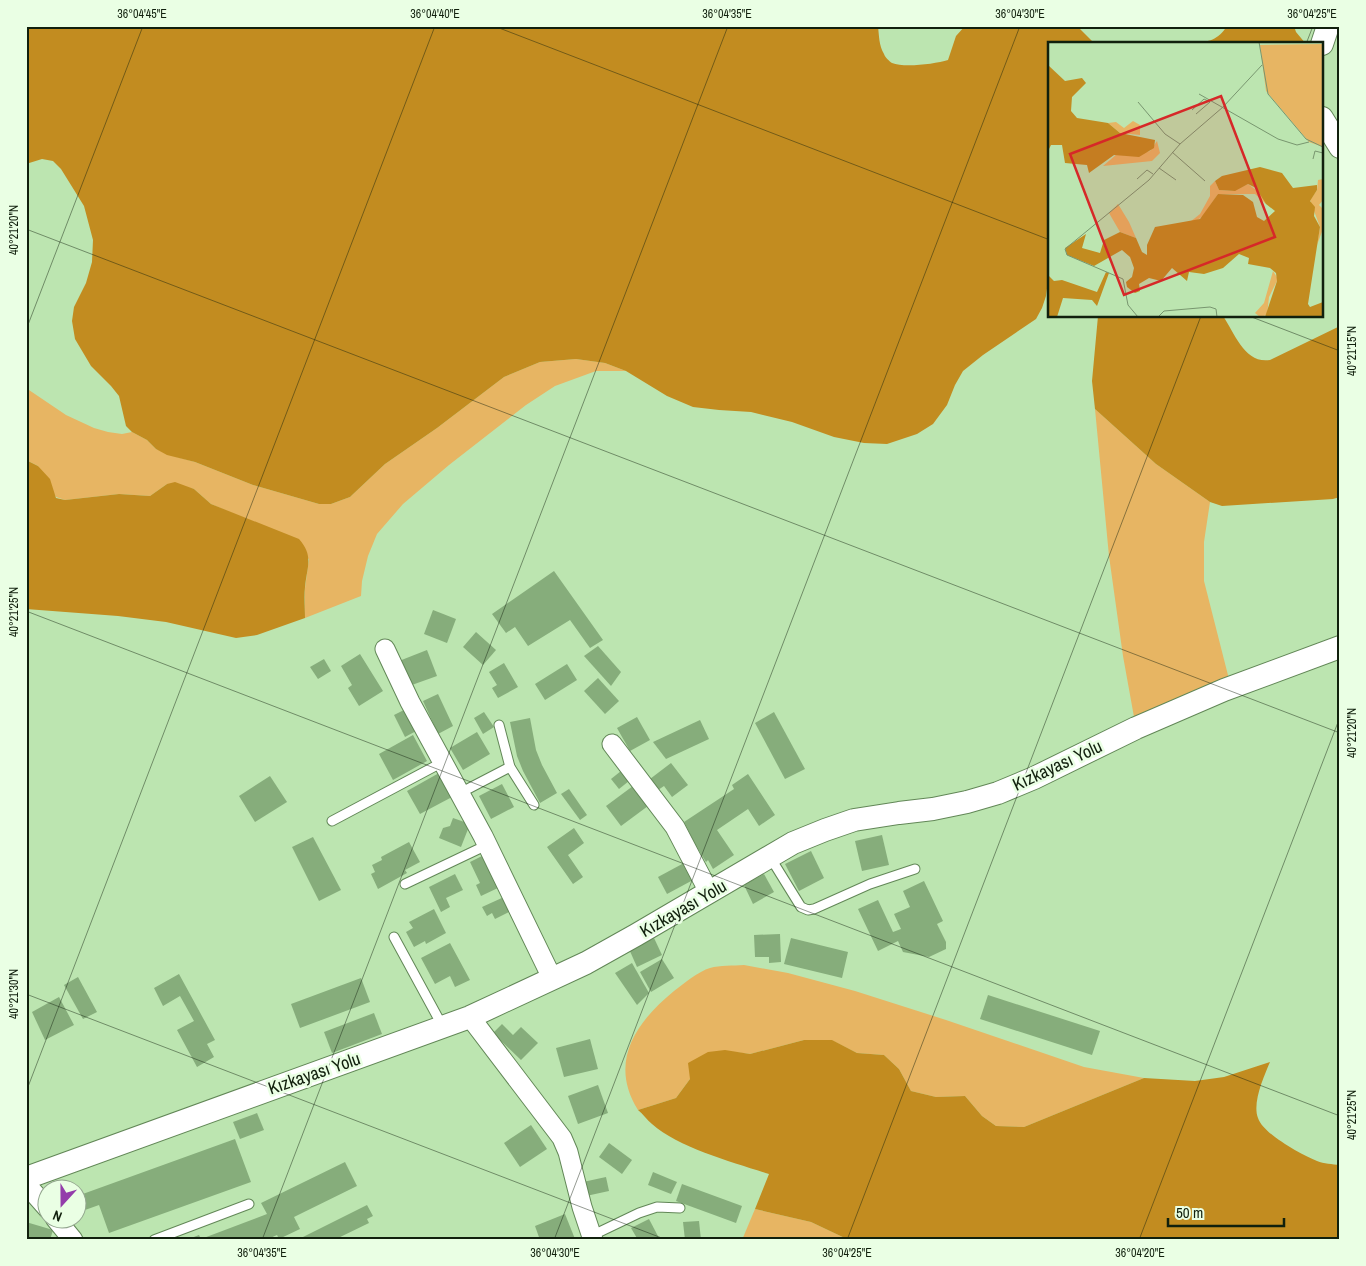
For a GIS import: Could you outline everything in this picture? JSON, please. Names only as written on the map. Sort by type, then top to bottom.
[{"type":"street","points":[[1323,42],[1328,26]]},
{"type":"street","points":[[1324,121],[1340,147]]},
{"type":"street","name":"Kızkayası Yolu","points":[[26,1178],[470,1017],[586,963],[793,844],[825,830],[854,820],[934,809],[967,802],[998,792],[1034,778],[1171,713],[1267,673],[1340,647]]},
{"type":"street","points":[[385,649],[410,702],[487,845],[552,978]]},
{"type":"street","points":[[612,744],[675,827],[709,892]]},
{"type":"street","points":[[470,1017],[562,1138],[568,1152],[592,1238]]},
{"type":"street","points":[[26,1184],[38,1198]]},
{"type":"street","points":[[63,1228],[73,1240]]},
{"type":"lane","points":[[499,725],[510,767],[534,805]]},
{"type":"lane","points":[[332,821],[443,762]]},
{"type":"lane","points":[[460,793],[510,767]]},
{"type":"lane","points":[[405,884],[487,845]]},
{"type":"lane","points":[[770,857],[801,907],[808,910],[870,884],[915,869]]},
{"type":"lane","points":[[394,937],[443,1027]]},
{"type":"lane","points":[[154,1240],[248,1204]]},
{"type":"lane","points":[[592,1238],[639,1213],[657,1207],[680,1208]]},
{"type":"shaded area","points":[[26,26],[878,26],[880,44],[885,56],[892,63],[904,65],[928,64],[948,60],[956,36],[965,26],[1077,26],[1093,42],[1048,42],[1048,281],[1042,308],[1036,319],[963,371],[947,405],[933,424],[917,434],[887,444],[864,443],[834,437],[792,422],[751,412],[693,407],[667,396],[626,371],[605,363],[576,359],[540,362],[504,377],[437,428],[385,464],[350,497],[331,504],[319,504],[253,485],[195,462],[167,455],[126,426],[119,396],[91,366],[75,339],[72,321],[74,307],[86,283],[92,262],[93,240],[84,206],[61,169],[53,161],[42,159],[26,164]]},
{"type":"shaded area","points":[[1227,26],[1294,26],[1296,32],[1304,42],[1199,42],[1214,39]]},
{"type":"shaded area","points":[[1098,318],[1224,318],[1247,353],[1261,360],[1270,360],[1340,326],[1340,497],[1222,506],[1210,502],[1156,464],[1095,409],[1092,381]]},
{"type":"shaded area","points":[[576,359],[605,363],[626,371],[596,371],[555,386],[526,405],[449,465],[403,504],[377,534],[368,556],[362,581],[361,596],[305,618],[305,588],[309,559],[241,517],[211,504],[194,489],[167,484],[150,496],[119,494],[65,500],[56,497],[38,466],[26,460],[26,388],[66,415],[94,428],[122,434],[132,432],[147,440],[156,449],[253,485],[319,504],[331,504],[350,497],[385,464],[437,428],[504,377],[540,362]]},
{"type":"shaded area","points":[[1095,409],[1156,464],[1210,502],[1204,542],[1204,581],[1231,687],[1136,728],[1123,656],[1109,556]]},
{"type":"shaded area","points":[[26,460],[38,466],[50,479],[56,498],[65,500],[119,494],[150,496],[167,484],[175,482],[194,489],[211,504],[299,539],[304,545],[308,556],[305,618],[257,635],[236,638],[166,622],[118,616],[26,609]]},
{"type":"shaded area","points":[[744,965],[788,973],[855,991],[1084,1067],[1144,1078],[1024,1127],[996,1126],[982,1116],[965,1096],[936,1097],[911,1091],[899,1069],[884,1055],[857,1053],[831,1040],[804,1040],[750,1054],[725,1051],[690,1079],[676,1098],[638,1110],[629,1092],[626,1076],[626,1059],[630,1044],[648,1016],[674,991],[696,975],[714,967]]},
{"type":"shaded area","points":[[804,1040],[832,1040],[857,1053],[884,1055],[899,1069],[911,1091],[936,1097],[965,1096],[982,1116],[996,1126],[1024,1127],[1144,1078],[1195,1081],[1224,1077],[1270,1062],[1256,1105],[1258,1118],[1267,1131],[1293,1149],[1320,1162],[1340,1165],[1340,1240],[849,1240],[811,1222],[755,1209],[769,1174],[724,1160],[677,1140],[663,1133],[638,1110],[676,1098],[690,1079],[688,1063],[708,1052],[725,1050],[750,1054]]},
{"type":"shaded area","points":[[755,1209],[811,1222],[849,1240],[742,1240]]},
{"type":"building","points":[[554,571],[603,640],[590,648],[570,620],[528,646],[515,627],[506,633],[492,614]]},
{"type":"building","points":[[433,610],[456,619],[447,643],[424,634]]},
{"type":"building","points":[[476,632],[496,650],[483,665],[463,647]]},
{"type":"building","points":[[598,646],[621,672],[611,686],[584,656]]},
{"type":"building","points":[[427,650],[437,676],[409,686],[399,661]]},
{"type":"building","points":[[360,654],[383,691],[359,706],[348,688],[352,685],[341,666]]},
{"type":"building","points":[[324,659],[331,671],[318,679],[310,667]]},
{"type":"building","points":[[504,663],[518,687],[498,698],[492,688],[497,685],[489,672]]},
{"type":"building","points":[[567,664],[577,680],[545,700],[535,684]]},
{"type":"building","points":[[598,678],[619,701],[605,714],[584,691]]},
{"type":"building","points":[[438,694],[453,726],[438,734],[423,701]]},
{"type":"building","points":[[406,709],[418,730],[405,737],[394,715]]},
{"type":"building","points":[[484,712],[494,727],[483,734],[474,718]]},
{"type":"building","points":[[774,712],[805,769],[785,779],[755,723]]},
{"type":"building","points":[[637,717],[650,740],[630,751],[617,728]]},
{"type":"building","points":[[530,718],[536,750],[557,793],[540,803],[517,756],[510,722]]},
{"type":"building","points":[[700,720],[709,739],[666,759],[653,742]]},
{"type":"building","points":[[477,732],[490,754],[463,770],[450,748]]},
{"type":"building","points":[[413,735],[427,761],[393,780],[379,754]]},
{"type":"building","points":[[671,763],[688,785],[672,797],[664,786],[658,790],[650,779]]},
{"type":"building","points":[[621,771],[629,781],[619,789],[611,779]]},
{"type":"building","points":[[439,773],[452,797],[420,814],[407,791]]},
{"type":"building","points":[[748,774],[775,815],[759,826],[748,809],[717,830],[734,855],[713,869],[708,860],[706,862],[684,822],[734,789],[732,785]]},
{"type":"building","points":[[270,776],[287,802],[255,822],[239,796]]},
{"type":"building","points":[[502,784],[514,807],[491,819],[479,796]]},
{"type":"building","points":[[633,786],[648,806],[621,826],[606,806]]},
{"type":"building","points":[[569,789],[587,815],[580,820],[561,794]]},
{"type":"building","points":[[453,818],[470,824],[461,847],[439,838],[443,828],[450,826]]},
{"type":"building","points":[[574,828],[584,843],[568,855],[583,877],[573,884],[547,847]]},
{"type":"building","points":[[882,835],[889,865],[862,871],[855,841]]},
{"type":"building","points":[[313,837],[341,890],[319,901],[292,847]]},
{"type":"building","points":[[409,842],[420,862],[405,870],[407,873],[378,889],[371,874],[375,872],[372,865],[382,860],[381,857]]},
{"type":"building","points":[[811,851],[824,878],[799,891],[785,864]]},
{"type":"building","points":[[484,855],[500,887],[481,896],[476,885],[480,883],[470,862]]},
{"type":"building","points":[[684,863],[693,880],[667,894],[658,877]]},
{"type":"building","points":[[455,874],[463,890],[446,898],[450,907],[441,912],[429,887]]},
{"type":"building","points":[[764,874],[774,892],[753,904],[744,885]]},
{"type":"building","points":[[924,881],[943,921],[937,924],[946,942],[946,949],[929,957],[903,952],[898,941],[878,951],[858,909],[878,900],[893,932],[901,929],[894,914],[910,907],[903,891]]},
{"type":"building","points":[[504,897],[511,911],[495,919],[492,913],[487,916],[482,907]]},
{"type":"building","points":[[434,909],[446,933],[426,944],[425,941],[414,947],[406,932],[413,928],[409,922]]},
{"type":"building","points":[[780,934],[781,962],[769,963],[769,957],[755,957],[754,935]]},
{"type":"building","points":[[654,938],[662,955],[637,967],[629,949]]},
{"type":"building","points":[[791,938],[848,952],[842,978],[784,964]]},
{"type":"building","points":[[450,943],[470,980],[455,987],[450,976],[435,984],[421,958]]},
{"type":"building","points":[[662,959],[674,978],[651,992],[640,972]]},
{"type":"building","points":[[632,963],[649,993],[637,1005],[615,973]]},
{"type":"building","points":[[179,974],[215,1040],[207,1044],[214,1057],[197,1067],[177,1030],[194,1021],[180,996],[163,1006],[154,988]]},
{"type":"building","points":[[78,977],[97,1012],[83,1019],[64,985]]},
{"type":"building","points":[[361,978],[370,1002],[300,1028],[291,1004]]},
{"type":"building","points":[[988,995],[1100,1031],[1092,1055],[980,1019]]},
{"type":"building","points":[[59,997],[74,1025],[45,1040],[32,1012]]},
{"type":"building","points":[[374,1013],[382,1034],[332,1053],[324,1032]]},
{"type":"building","points":[[502,1024],[513,1035],[521,1027],[538,1043],[521,1060],[493,1033]]},
{"type":"building","points":[[590,1039],[598,1069],[564,1077],[556,1048]]},
{"type":"building","points":[[598,1085],[608,1113],[578,1124],[568,1096]]},
{"type":"building","points":[[257,1113],[264,1130],[240,1139],[233,1122]]},
{"type":"building","points":[[531,1125],[547,1149],[520,1167],[504,1143]]},
{"type":"building","points":[[235,1139],[251,1182],[109,1233],[99,1205],[88,1209],[88,1192]]},
{"type":"building","points":[[609,1143],[632,1160],[622,1174],[599,1157]]},
{"type":"building","points":[[345,1162],[357,1186],[294,1217],[300,1229],[279,1239],[277,1235],[266,1240],[186,1240],[199,1235],[201,1239],[267,1214],[261,1203]]},
{"type":"building","points":[[653,1172],[677,1182],[671,1194],[648,1185]]},
{"type":"building","points":[[606,1177],[609,1191],[586,1196],[583,1182]]},
{"type":"building","points":[[682,1184],[742,1206],[736,1223],[676,1201]]},
{"type":"building","points":[[367,1205],[373,1216],[367,1219],[369,1223],[334,1240],[302,1240],[301,1238]]},
{"type":"building","points":[[565,1214],[575,1239],[540,1240],[535,1226]]},
{"type":"building","points":[[649,1219],[660,1240],[638,1240],[631,1228]]},
{"type":"building","points":[[699,1221],[701,1240],[685,1240],[683,1222]]},
{"type":"building","points":[[26,1222],[38,1226],[38,1228],[53,1230],[50,1240],[26,1240]]}]
